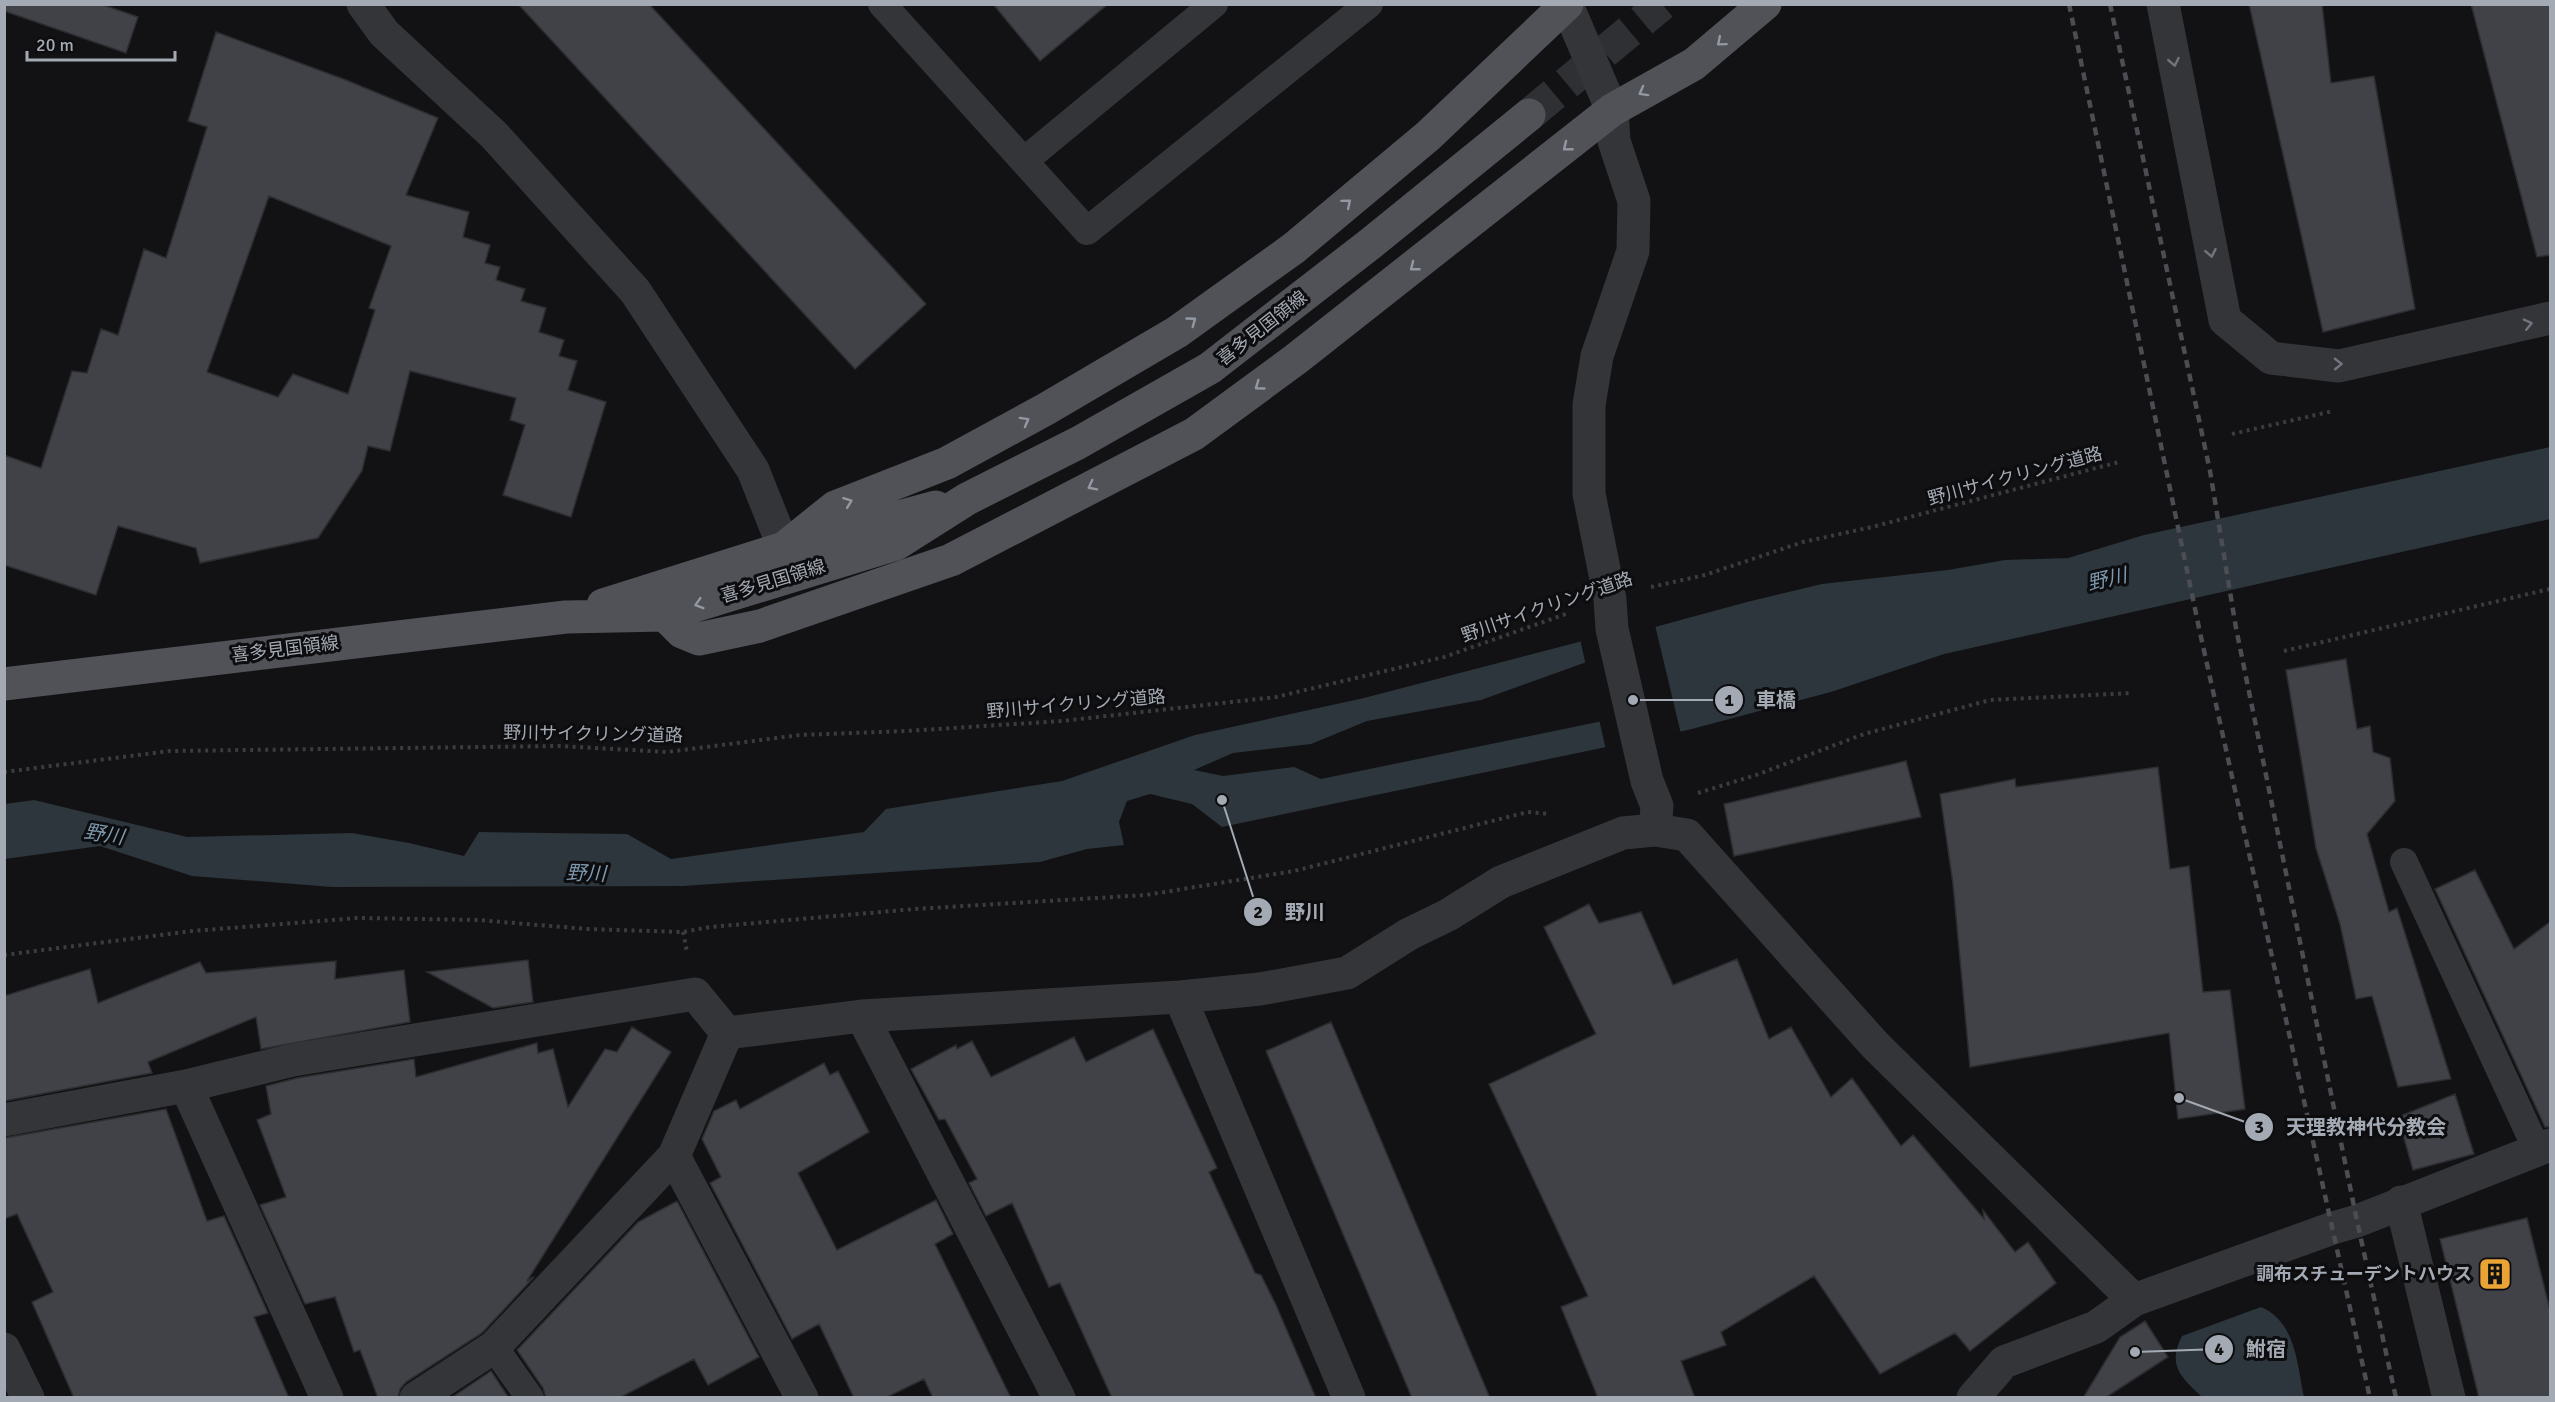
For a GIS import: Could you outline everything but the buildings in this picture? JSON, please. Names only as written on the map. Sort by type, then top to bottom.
[{"type":"main road","points":[[665,615],[682,632],[699,639],[760,626],[951,560],[1194,434],[1296,359],[1612,110],[1694,64],[1765,4]]},
{"type":"main road","points":[[784,548],[835,507],[947,463],[1046,410],[1177,332],[1294,248],[1428,136],[1567,5]]},
{"type":"main road","name":"喜多見国領線","points":[[4,684],[566,616],[665,615],[896,544],[967,499],[1078,443],[1210,368],[1370,244],[1529,115]]},
{"type":"main road","name":"喜多見国領線","points":[[566,616],[784,548],[967,499]]},
{"type":"street","points":[[363,4],[384,33],[494,135],[635,291],[753,470],[784,548]]},
{"type":"street","points":[[2163,4],[2224,320],[2271,358],[2339,366],[2550,318]]},
{"type":"street","points":[[1567,5],[1612,110],[1614,141],[1634,201],[1633,251],[1597,356],[1589,405],[1589,494],[1611,614],[1656,818],[1687,835],[1875,1046],[2134,1300]]},
{"type":"street","points":[[727,1033],[862,1016],[1180,997],[1260,989],[1347,973],[1409,934],[1448,915],[1501,882],[1656,818]]},
{"type":"street","points":[[4,1120],[186,1086],[293,1060],[390,1042],[695,994],[727,1033]]},
{"type":"street","points":[[1180,997],[1348,1398]]},
{"type":"street","points":[[862,1016],[1059,1398]]},
{"type":"street","points":[[416,1398],[494,1347],[674,1156],[727,1033]]},
{"type":"street","points":[[186,1086],[327,1398]]},
{"type":"street","points":[[1973,1398],[2004,1362],[2096,1327],[2134,1300],[2356,1221],[2544,1148]]},
{"type":"street","points":[[674,1156],[802,1398]]},
{"type":"street","points":[[2401,1202],[2449,1398]]},
{"type":"street","points":[[4,1349],[28,1398]]},
{"type":"lane","points":[[882,4],[1087,231],[1369,4]]},
{"type":"lane","points":[[1024,161],[1214,4]]},
{"type":"lane","points":[[2404,862],[2544,1148]]},
{"type":"lane","points":[[494,1347],[530,1398]]},
{"type":"path","name":"野川サイクリング道路","points":[[4,772],[170,751],[559,746],[667,752],[800,735],[1062,721],[1276,697],[1611,614],[1636,590],[1705,575],[1803,542],[1872,528],[2119,462]]},
{"type":"path","points":[[2284,651],[2550,589]]},
{"type":"path","points":[[1656,818],[1756,775],[1864,734],[1989,700],[2132,693]]},
{"type":"path","points":[[4,955],[192,931],[358,918],[478,920],[587,929],[683,932],[710,927],[915,909],[1146,895],[1294,871],[1528,812],[1561,814]]},
{"type":"water","points":[[2550,447],[2550,519],[1944,654],[1831,692],[1688,730],[1222,827],[1192,804],[1150,794],[1127,801],[1119,822],[1124,845],[1087,849],[1040,862],[683,886],[332,887],[192,876],[100,846],[5,859],[5,804],[34,800],[187,837],[352,833],[464,856],[479,832],[627,834],[671,859],[864,832],[886,809],[1062,781],[1195,735],[1364,698],[1598,637],[1655,627],[1822,584],[1948,570],[2005,560],[2068,558],[2144,535]],"holes":[[[1609,654],[1622,717],[1321,779],[1294,767],[1223,776],[1194,770],[1233,753],[1311,744],[1367,721],[1481,700]]]},
{"type":"water","points":[[2261,1307],[2273,1314],[2288,1333],[2297,1358],[2304,1397],[2202,1397],[2178,1370],[2176,1355],[2182,1336]]},
{"type":"pier","points":[[1655,625],[1681,734],[1606,750],[1599,719],[1620,715],[1609,658],[1586,666],[1580,639]]},
{"type":"tunnel","points":[[1529,115],[1662,4]]},
{"type":"railway","points":[[2069,4],[2199,628],[2370,1398]]},
{"type":"railway","points":[[2110,4],[2210,471],[2236,628],[2357,1221],[2396,1398]]},
{"type":"place","name":"車橋","points":[[1633,700]]},
{"type":"place","name":"野川","points":[[1222,800]]},
{"type":"place","name":"天理教神代分教会","points":[[2179,1098]]},
{"type":"place","name":"調布スチューデントハウス","points":[[2495,1274]]},
{"type":"place","name":"鮒宿","points":[[2135,1352]]}]
